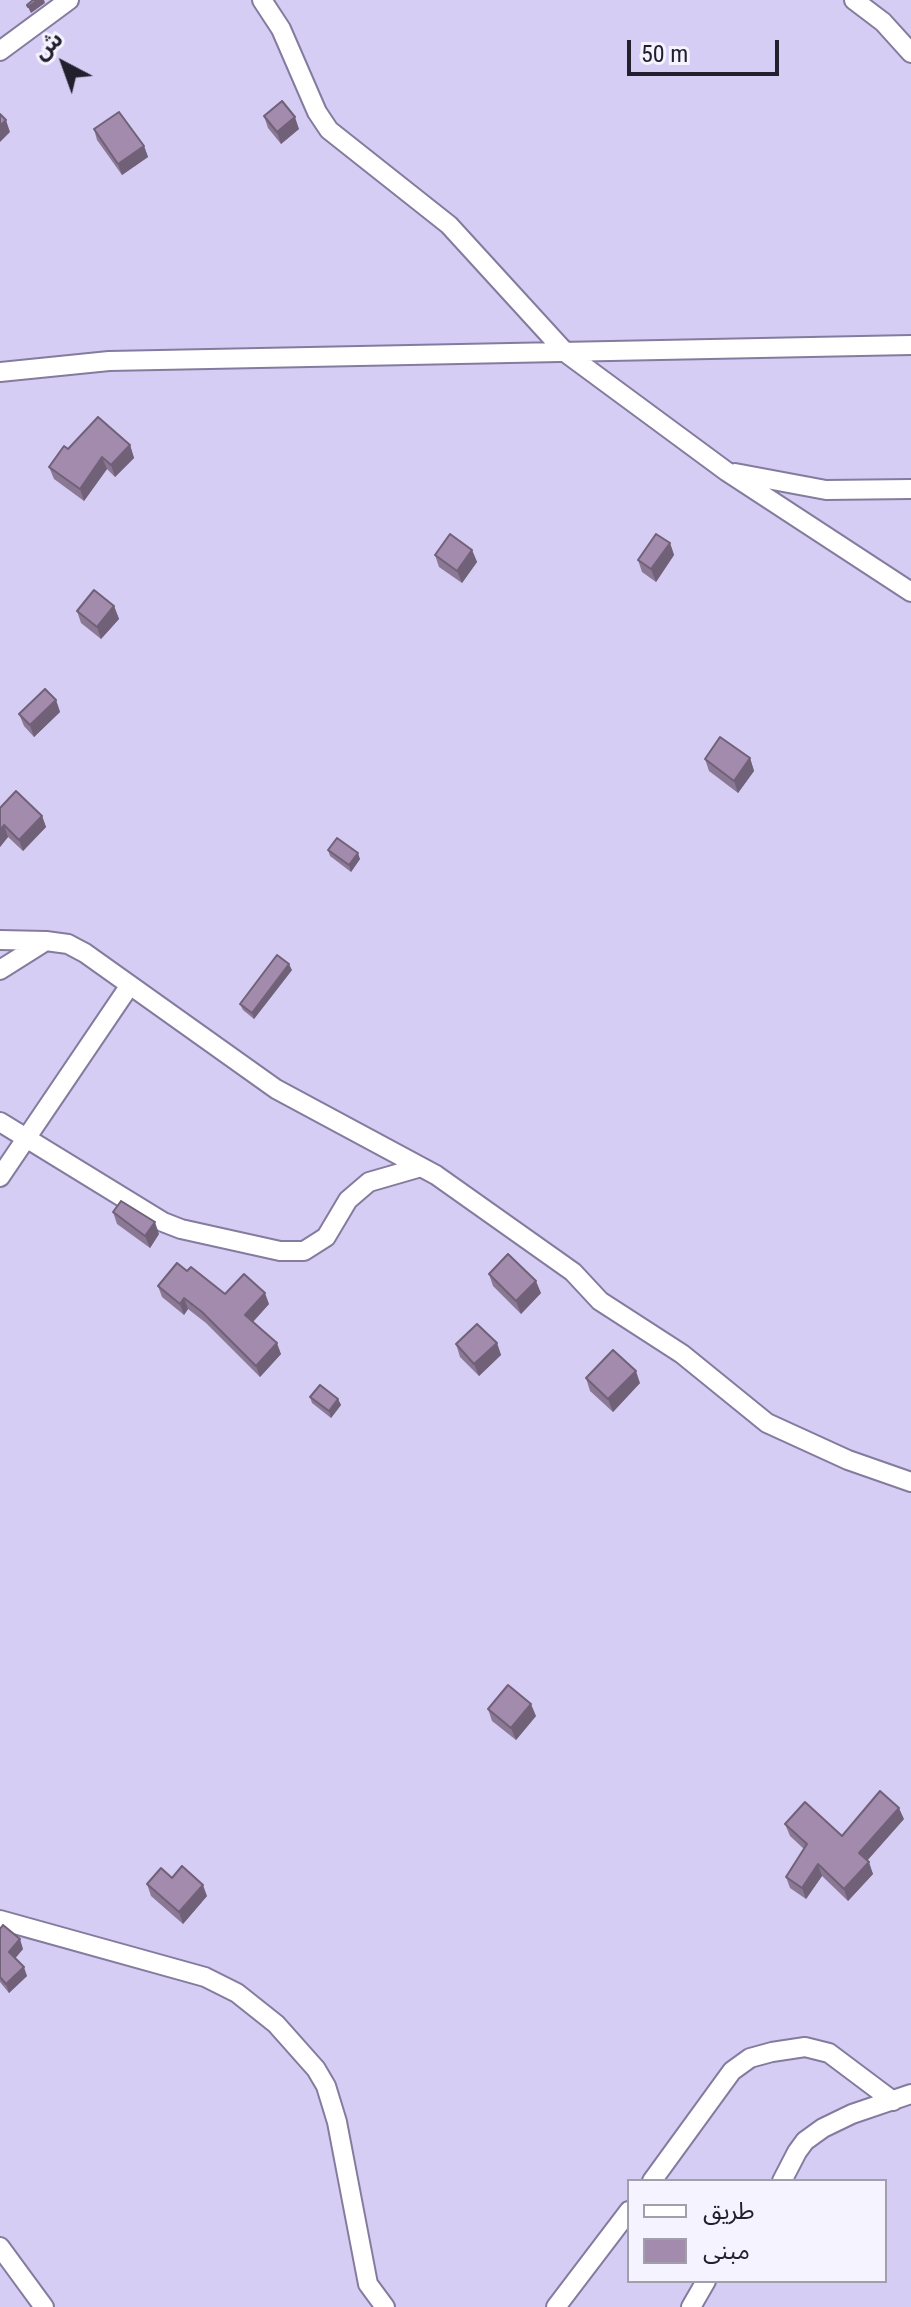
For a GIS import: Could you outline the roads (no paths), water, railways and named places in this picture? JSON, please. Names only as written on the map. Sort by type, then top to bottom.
[{"type":"street","points":[[0,51],[69,0]]},
{"type":"street","points":[[262,0],[281,29],[317,112],[329,130],[449,225],[566,353],[726,471],[911,592]]},
{"type":"street","points":[[854,0],[883,22],[911,53]]},
{"type":"street","points":[[0,372],[109,361],[911,345]]},
{"type":"street","points":[[726,471],[826,490],[911,489]]},
{"type":"street","points":[[0,940],[68,944],[85,953],[276,1089],[436,1175],[573,1272],[600,1301],[682,1354],[767,1423],[848,1460],[911,1482]]},
{"type":"street","points":[[0,970],[46,941]]},
{"type":"street","points":[[0,1177],[130,985]]},
{"type":"street","points":[[0,1122],[163,1222],[181,1229],[280,1251],[304,1251],[326,1237],[348,1200],[369,1182],[421,1167]]},
{"type":"street","points":[[0,1920],[205,1977],[237,1993],[276,2024],[316,2069],[326,2086],[337,2122],[368,2284],[385,2307]]},
{"type":"street","points":[[653,2179],[732,2071],[750,2058],[805,2047],[829,2053],[893,2101]]},
{"type":"street","points":[[783,2179],[805,2141],[823,2128],[852,2114],[911,2094]]},
{"type":"street","points":[[556,2307],[627,2214]]},
{"type":"street","points":[[0,2247],[44,2307]]},
{"type":"street","points":[[691,2307],[705,2283]]}]
